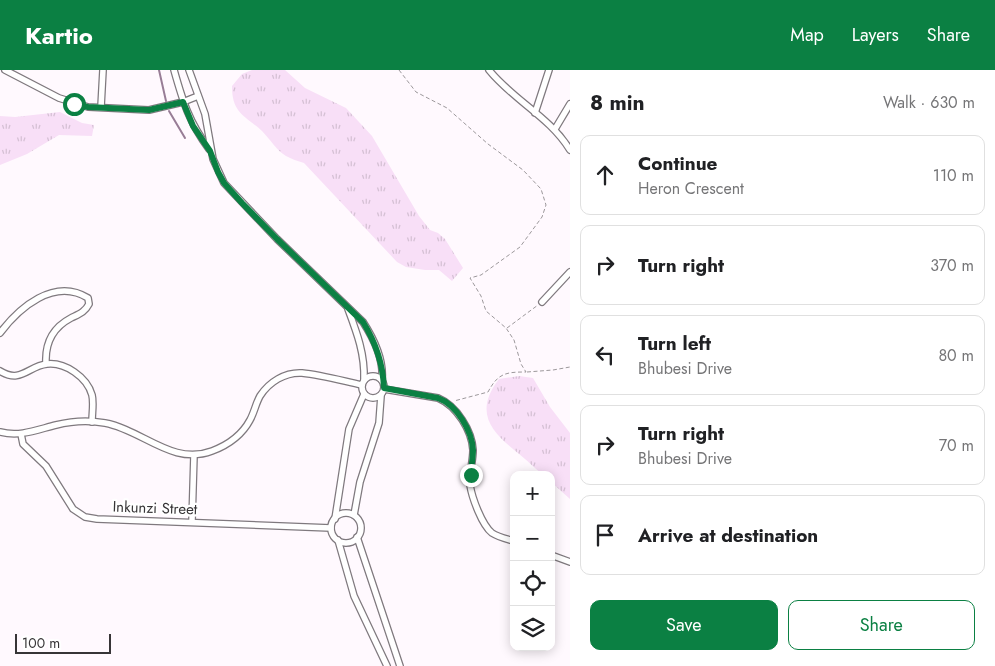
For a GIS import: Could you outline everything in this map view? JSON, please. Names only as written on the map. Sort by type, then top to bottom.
[{"type":"street","points":[[5,70],[59,98],[88,107],[149,110],[183,102],[198,96]]},
{"type":"street","points":[[101,107],[103,70]]},
{"type":"street","points":[[174,70],[183,102],[193,126],[210,151]]},
{"type":"street","points":[[189,70],[205,114],[210,151],[224,183],[363,322],[380,359],[384,388],[381,396],[379,423],[360,482],[354,515]]},
{"type":"street","points":[[489,70],[554,128],[570,150]]},
{"type":"street","points":[[535,113],[549,70]]},
{"type":"street","points":[[554,128],[570,104]]},
{"type":"street","points":[[542,302],[570,272]]},
{"type":"street","points":[[0,333],[19,311],[50,293],[66,292],[80,294],[88,298],[89,304],[86,310],[63,322],[49,339],[46,364]]},
{"type":"street","points":[[348,309],[364,357],[364,394],[349,429],[332,528],[334,537],[338,540],[354,596],[387,666]]},
{"type":"street","points":[[0,371],[17,376],[46,364],[67,368],[82,378],[92,397],[92,422]]},
{"type":"street","points":[[0,432],[21,434],[71,422],[92,422],[118,426],[165,450],[194,455],[216,450],[239,436],[250,421],[260,397],[271,384],[284,376],[301,373],[363,383],[373,376],[382,380]]},
{"type":"street","points":[[384,388],[428,396],[449,404],[464,423],[471,440],[473,452],[470,484],[480,514],[491,532],[510,539]]},
{"type":"street","points":[[364,394],[372,398],[381,396]]},
{"type":"street","name":"Inkunzi Street","points":[[21,434],[23,444],[41,460],[70,505],[79,514],[97,519],[332,528]]},
{"type":"street","points":[[192,522],[194,455]]},
{"type":"street","points":[[335,519],[346,513],[354,515],[361,526],[357,538],[350,542],[338,540]]},
{"type":"street","points":[[357,538],[400,666]]},
{"type":"street","points":[[555,556],[570,562]]},
{"type":"path","points":[[399,70],[416,92],[454,113],[488,144],[523,170],[541,189],[546,205],[542,217],[520,248],[481,275],[470,278],[481,296],[486,311],[506,328],[514,340],[521,364],[526,372]]},
{"type":"path","points":[[506,328],[542,302]]},
{"type":"path","points":[[449,404],[488,392],[498,377],[509,372],[553,370],[570,367]]},
{"type":"green space","points":[[252,70],[285,70],[305,88],[346,108],[372,136],[419,216],[430,230],[438,233],[445,239],[463,268],[452,281],[439,270],[406,267],[397,262],[304,163],[282,154],[262,131],[240,113],[234,102],[232,86],[242,74]]},
{"type":"green space","points":[[60,112],[82,123],[94,125],[92,136],[59,135],[27,154],[0,165],[0,116],[15,117]]},
{"type":"green space","points":[[519,376],[533,378],[550,407],[570,433],[570,499],[555,486],[555,471],[537,470],[505,442],[491,425],[487,415],[487,404],[491,392],[499,379]]},
{"type":"waterway","points":[[159,70],[166,101]]},
{"type":"waterway","points":[[169,111],[185,138]]},
{"type":"route","points":[[74,104],[88,107],[149,110],[183,102],[193,126],[210,151],[224,183],[277,239],[363,322],[380,359],[384,388],[438,398],[446,401],[455,410],[464,423],[471,440],[473,452],[471,475]]}]
